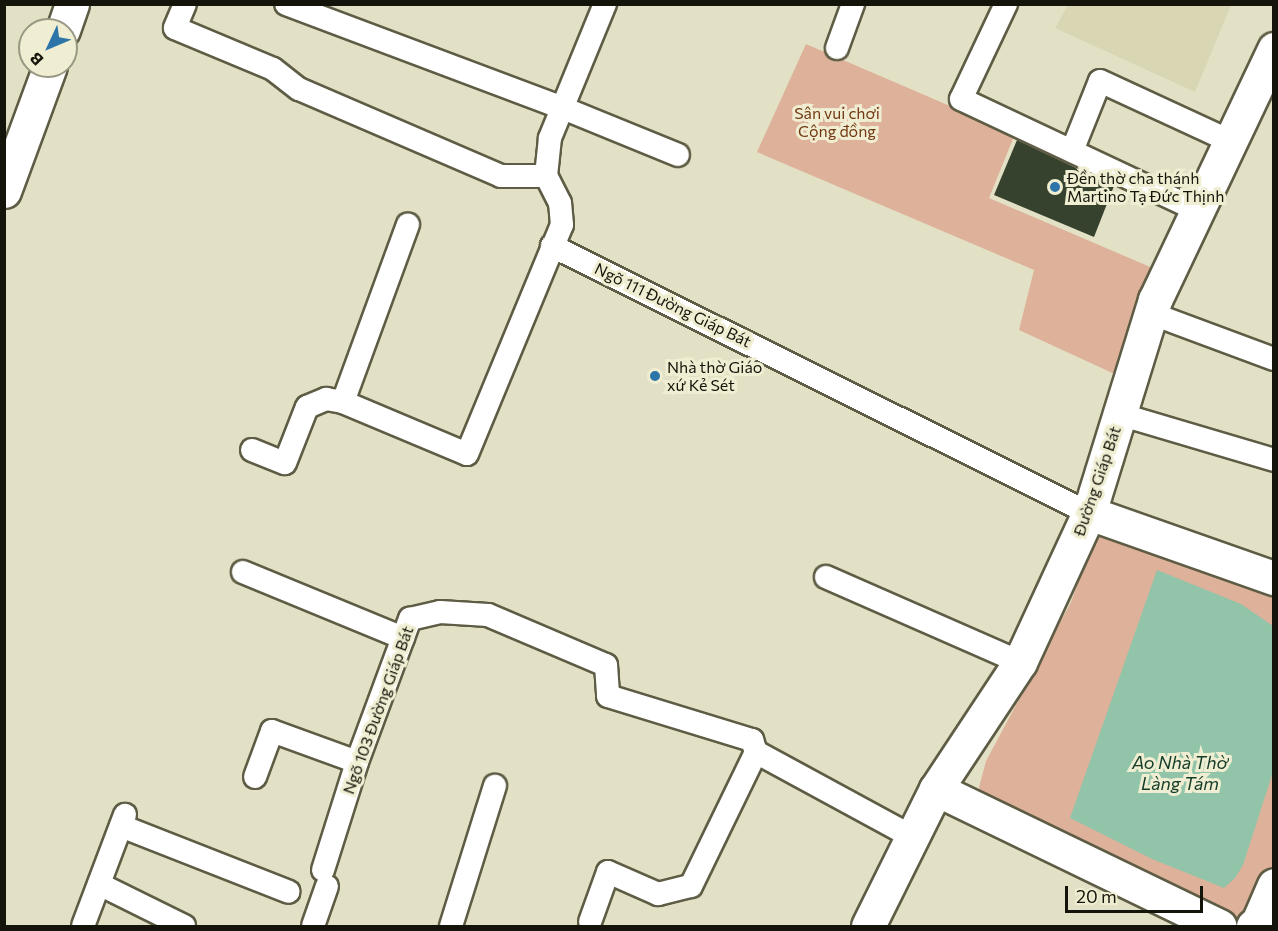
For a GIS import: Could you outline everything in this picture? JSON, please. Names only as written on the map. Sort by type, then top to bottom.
[{"type":"street","name":"Đường Giáp Bát","points":[[869,926],[911,836],[936,789],[1020,662],[1089,513],[1150,313],[1274,49]]},
{"type":"street","points":[[4,191],[46,78]]},
{"type":"street","points":[[1089,513],[1274,578]]},
{"type":"street","points":[[936,789],[1220,927]]},
{"type":"street","points":[[1261,925],[1274,885]]},
{"type":"lane","points":[[185,4],[175,28],[273,69],[299,89],[501,176],[546,176]]},
{"type":"lane","points":[[286,4],[563,108],[678,155]]},
{"type":"lane","points":[[252,450],[285,463],[307,407],[326,399],[343,402],[467,454],[562,225],[560,203],[546,176],[550,138],[605,4]]},
{"type":"lane","points":[[837,48],[853,4]]},
{"type":"lane","points":[[1006,4],[961,99],[1197,210]]},
{"type":"lane","points":[[1071,151],[1100,81],[1230,141]]},
{"type":"lane","points":[[343,402],[408,224]]},
{"type":"lane","name":"Ngõ 111 Đường Giáp Bát","points":[[552,246],[1089,513]]},
{"type":"lane","points":[[1150,313],[1274,359]]},
{"type":"lane","points":[[1119,414],[1274,460]]},
{"type":"lane","points":[[243,572],[404,638]]},
{"type":"lane","points":[[826,577],[1020,662]]},
{"type":"lane","name":"Ngõ 103 Đường Giáp Bát","points":[[314,927],[357,762],[410,620],[440,612],[488,615],[606,665],[608,696],[752,740],[756,752],[911,836]]},
{"type":"lane","points":[[255,777],[272,731],[357,762]]},
{"type":"lane","points":[[590,922],[608,872],[658,894],[691,886],[756,752]]},
{"type":"lane","points":[[451,927],[495,786]]},
{"type":"lane","points":[[83,927],[123,820],[289,892]]},
{"type":"lane","points":[[99,884],[184,927]]},
{"type":"shaded area","points":[[1068,5],[1231,5],[1195,92],[1055,28]]},
{"type":"green space","name":"Sân vui chơi Cộng đồng","points":[[806,44],[1015,134],[989,198],[1155,269],[1121,377],[1019,330],[1034,270],[757,152]]},
{"type":"green space","points":[[1097,531],[1273,588],[1273,869],[1256,915],[1241,926],[985,805],[979,787],[986,761],[1071,602]]},
{"type":"water","name":"Ao Nhà Thờ Làng Tám","points":[[1157,570],[1241,604],[1273,626],[1273,772],[1243,865],[1235,878],[1224,888],[1152,859],[1070,818]]},
{"type":"building","name":"Đền thờ cha thánh Martino Tạ Đức Thịnh","points":[[1017,140],[1114,186],[1094,237],[994,195]]},
{"type":"place","name":"Đền thờ cha thánh Martino Tạ Đức Thịnh","points":[[1055,187]]},
{"type":"place","name":"Nhà thờ Giáo xứ Kẻ Sét","points":[[655,376]]}]
